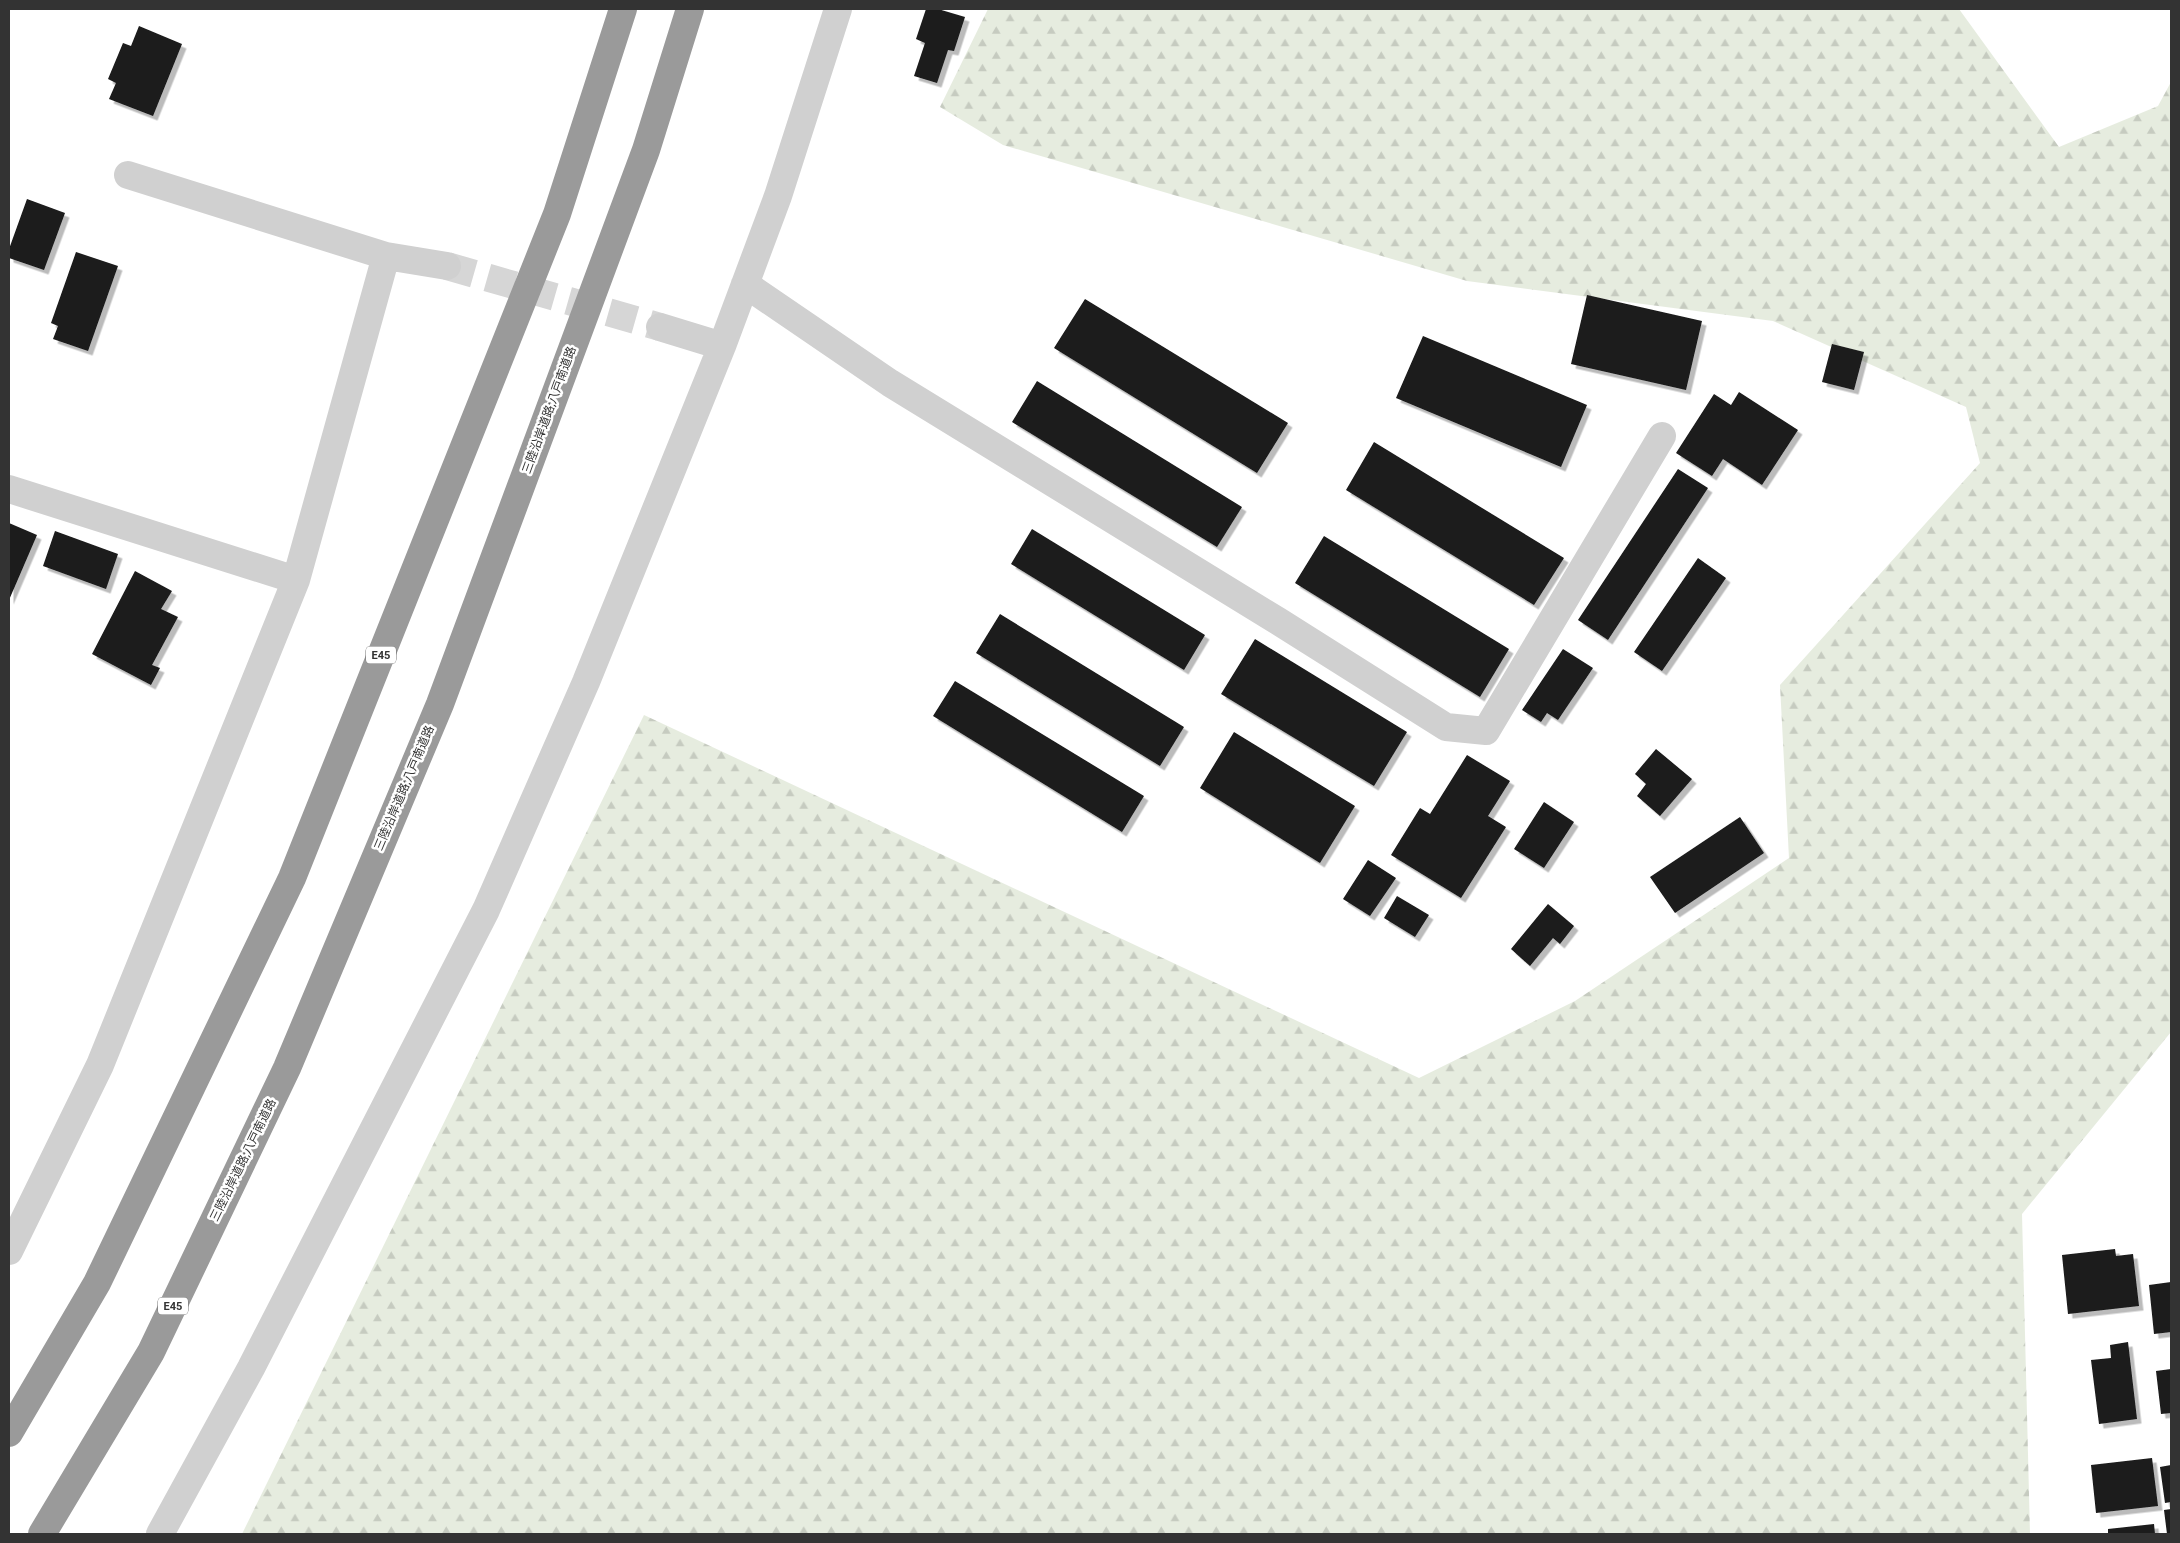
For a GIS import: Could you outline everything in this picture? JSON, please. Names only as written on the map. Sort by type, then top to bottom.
[{"type":"highway","name":"E45","points":[[9,1433],[97,1283],[292,878],[557,214],[623,9]]},
{"type":"highway","name":"三陸沿岸道路;八戸南道路","points":[[42,1534],[151,1352],[287,1068],[443,694],[646,150],[690,9]]},
{"type":"street","points":[[160,1534],[310,1256],[486,910],[586,682],[722,346],[778,196],[838,9]]},
{"type":"street","points":[[128,175],[386,256],[447,266]]},
{"type":"street","points":[[9,1251],[100,1065],[296,580],[386,256]]},
{"type":"street","points":[[745,284],[890,383],[1278,621],[1446,727],[1486,732],[1662,436]]},
{"type":"street","points":[[660,327],[722,346]]},
{"type":"street","points":[[9,489],[296,580]]},
{"type":"green space","points":[[988,9],[1959,9],[2059,147],[2158,106],[2171,82],[2171,1032],[2022,1214],[2030,1534],[242,1534],[644,715],[1419,1078],[1575,1001],[1789,858],[1780,685],[1980,463],[1966,407],[1773,321],[1467,281],[1003,145],[940,107]]},
{"type":"building","points":[[926,9],[938,9],[965,17],[954,51],[948,50],[937,83],[914,76],[925,43],[916,39]]},
{"type":"building","points":[[139,26],[182,44],[153,116],[109,99],[116,83],[108,79],[123,43],[131,46]]},
{"type":"building","points":[[27,199],[65,213],[44,270],[9,258],[9,249]]},
{"type":"building","points":[[76,252],[118,266],[88,351],[53,339],[58,326],[51,323]]},
{"type":"building","points":[[1587,295],[1702,321],[1686,390],[1571,364]]},
{"type":"building","points":[[1085,299],[1288,423],[1257,473],[1054,348]]},
{"type":"building","points":[[1423,336],[1587,405],[1561,467],[1396,398]]},
{"type":"building","points":[[1832,344],[1864,352],[1854,390],[1822,382]]},
{"type":"building","points":[[1037,381],[1242,507],[1217,547],[1012,422]]},
{"type":"building","points":[[1739,392],[1798,430],[1762,485],[1723,459],[1712,476],[1676,453],[1714,394],[1731,405]]},
{"type":"building","points":[[1374,442],[1564,558],[1534,605],[1346,490]]},
{"type":"building","points":[[1678,469],[1708,488],[1608,640],[1578,620]]},
{"type":"building","points":[[9,523],[37,535],[9,600]]},
{"type":"building","points":[[1032,529],[1205,635],[1184,670],[1011,564]]},
{"type":"building","points":[[55,531],[118,554],[106,589],[43,566]]},
{"type":"building","points":[[1324,536],[1509,649],[1480,697],[1295,583]]},
{"type":"building","points":[[1698,558],[1726,578],[1662,671],[1634,652]]},
{"type":"building","points":[[135,571],[172,591],[161,609],[178,617],[152,665],[160,668],[151,685],[92,654]]},
{"type":"building","points":[[1000,614],[1184,727],[1160,766],[976,653]]},
{"type":"building","points":[[1255,639],[1407,732],[1374,786],[1221,694]]},
{"type":"building","points":[[1563,649],[1593,668],[1558,720],[1547,713],[1541,722],[1522,710]]},
{"type":"building","points":[[955,681],[1144,796],[1122,832],[933,716]]},
{"type":"building","points":[[1234,732],[1355,806],[1320,863],[1200,788]]},
{"type":"building","points":[[1656,749],[1692,779],[1660,816],[1637,796],[1646,784],[1635,774]]},
{"type":"building","points":[[1467,755],[1510,781],[1488,816],[1506,827],[1461,898],[1391,855],[1420,808],[1430,814]]},
{"type":"building","points":[[1544,802],[1574,822],[1544,868],[1514,849]]},
{"type":"building","points":[[1740,817],[1764,853],[1675,913],[1650,877]]},
{"type":"building","points":[[1368,860],[1396,878],[1370,916],[1343,899]]},
{"type":"building","points":[[1397,896],[1429,915],[1415,937],[1384,918]]},
{"type":"building","points":[[1548,904],[1574,926],[1560,944],[1553,938],[1530,966],[1511,949]]},
{"type":"building","points":[[2115,1249],[2116,1256],[2133,1254],[2139,1306],[2068,1314],[2062,1255]]},
{"type":"building","points":[[2171,1282],[2171,1332],[2154,1334],[2149,1285]]},
{"type":"building","points":[[2128,1342],[2137,1419],[2099,1424],[2091,1360],[2111,1358],[2110,1345]]},
{"type":"building","points":[[2171,1369],[2171,1413],[2161,1414],[2156,1371]]},
{"type":"building","points":[[2152,1458],[2158,1506],[2096,1513],[2091,1465]]},
{"type":"building","points":[[2171,1465],[2171,1502],[2165,1503],[2160,1467]]},
{"type":"building","points":[[2171,1509],[2171,1534],[2167,1534],[2164,1510]]},
{"type":"building","points":[[2154,1524],[2155,1534],[2108,1534],[2108,1529]]},
{"type":"tunnel","points":[[447,266],[660,327]]}]
